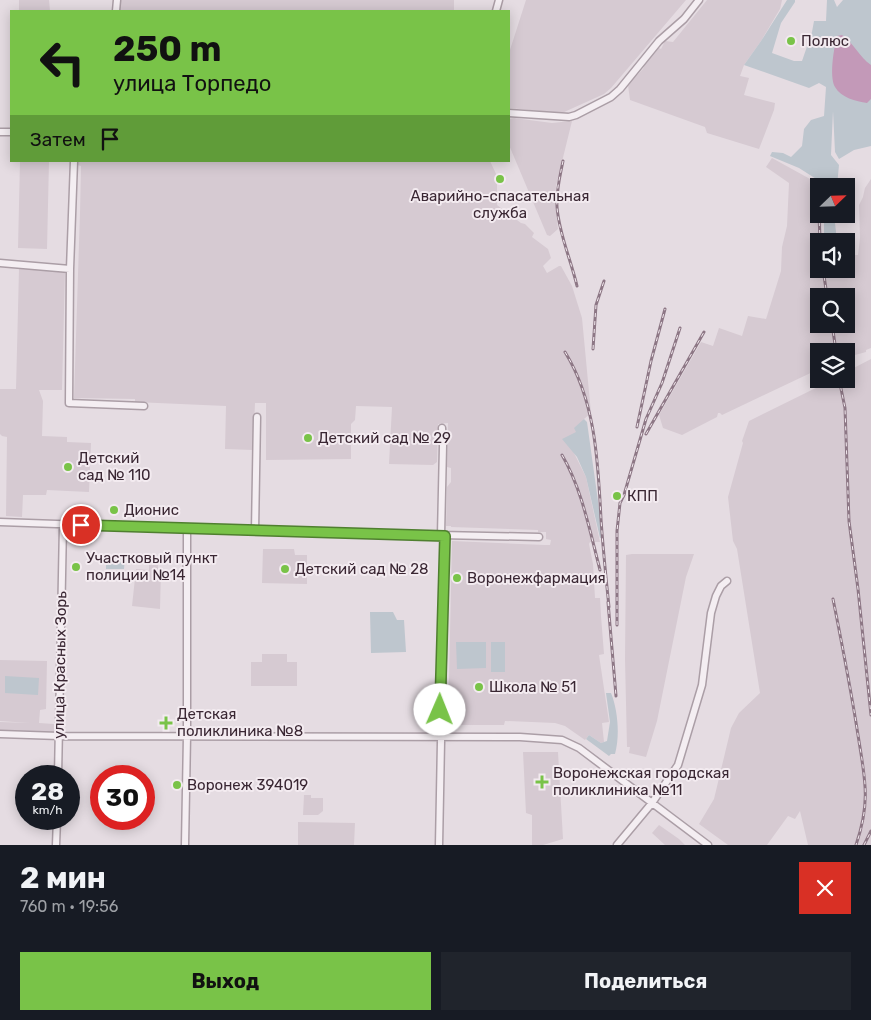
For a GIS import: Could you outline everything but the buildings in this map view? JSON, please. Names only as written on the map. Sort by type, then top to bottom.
[{"type":"street","points":[[510,113],[569,117],[611,97],[620,89],[659,41],[684,18],[699,0]]},
{"type":"street","points":[[74,162],[70,269],[69,403],[144,406]]},
{"type":"street","points":[[0,263],[70,269]]},
{"type":"street","points":[[255,531],[257,417]]},
{"type":"street","points":[[439,845],[443,536],[442,428]]},
{"type":"street","points":[[0,522],[255,531],[540,537]]},
{"type":"street","name":"улица Красных Зорь","points":[[58,765],[63,525]]},
{"type":"street","points":[[185,845],[187,529]]},
{"type":"street","points":[[617,845],[652,803],[678,765],[702,685],[711,613],[721,586],[727,581]]},
{"type":"street","points":[[0,734],[59,736],[520,737],[562,740],[579,748],[708,845]]},
{"type":"street","points":[[56,845],[57,830]]},
{"type":"shaded area","points":[[19,0],[49,0],[50,10],[19,10]]},
{"type":"shaded area","points":[[120,0],[454,0],[454,10],[120,10]]},
{"type":"shaded area","points":[[526,0],[686,0],[611,88],[604,94],[562,113],[510,108],[510,50]]},
{"type":"shaded area","points":[[707,0],[782,0],[780,9],[744,65],[740,76],[749,78],[744,95],[775,103],[759,149],[707,133],[705,127],[630,100],[628,85],[631,81],[659,48],[661,49],[665,41],[673,42]]},
{"type":"shaded area","points":[[787,0],[795,0],[781,23],[772,53],[794,61],[802,61],[814,21],[826,21],[827,0],[834,0],[837,7],[843,0],[871,0],[871,146],[854,150],[839,159],[835,152],[833,111],[831,155],[839,165],[838,178],[815,178],[799,168],[770,156],[772,152],[783,153],[791,157],[802,146],[804,129],[811,120],[824,116],[826,87],[819,83],[809,88],[744,65]]},
{"type":"shaded area","points":[[842,35],[871,65],[871,99],[867,103],[841,94],[833,82],[833,55],[837,36]]},
{"type":"shaded area","points":[[510,119],[552,123],[572,121],[556,186],[555,203],[558,229],[550,236],[547,235],[510,147]]},
{"type":"shaded area","points":[[772,158],[810,179],[810,223],[821,223],[822,233],[810,233],[810,278],[855,278],[855,255],[858,255],[860,238],[859,205],[865,188],[871,179],[871,348],[866,350],[866,352],[855,355],[855,343],[810,343],[810,373],[722,415],[718,413],[717,417],[682,435],[663,428],[659,415],[701,342],[713,346],[719,328],[742,336],[748,316],[766,319],[781,271],[782,247],[787,226],[789,183],[766,167]]},
{"type":"shaded area","points":[[20,162],[49,162],[47,249],[18,248]]},
{"type":"shaded area","points":[[77,162],[490,162],[497,176],[497,205],[525,224],[534,233],[532,237],[548,249],[551,258],[543,266],[547,273],[561,266],[572,286],[582,318],[591,413],[584,419],[576,432],[574,453],[586,477],[600,542],[590,542],[589,544],[593,564],[595,598],[600,598],[604,654],[599,655],[609,722],[602,723],[604,742],[601,743],[589,735],[585,740],[565,726],[555,723],[505,721],[504,725],[448,725],[452,541],[550,545],[551,540],[546,539],[546,532],[538,532],[538,530],[446,526],[447,487],[451,482],[451,468],[447,467],[448,423],[438,424],[437,462],[433,465],[389,464],[392,407],[356,406],[355,420],[351,424],[351,459],[266,460],[266,403],[255,403],[253,450],[225,449],[226,406],[135,402],[135,399],[74,398],[81,166],[77,165]]},
{"type":"shaded area","points":[[824,223],[835,223],[836,233],[824,233]]},
{"type":"shaded area","points":[[19,269],[65,271],[62,390],[39,390],[43,401],[42,436],[67,437],[67,442],[91,443],[89,492],[47,490],[46,495],[23,495],[22,517],[6,516],[7,437],[0,434],[0,389],[16,389]]},
{"type":"shaded area","points":[[871,359],[871,845],[808,845],[800,811],[795,819],[788,816],[767,845],[728,845],[699,824],[714,799],[731,728],[739,713],[760,693],[737,549],[733,541],[728,497],[742,441],[749,421],[816,388],[855,388],[855,367]]},
{"type":"shaded area","points":[[584,419],[587,422],[603,537],[600,538],[586,477],[577,457],[562,439],[576,432],[574,428]]},
{"type":"shaded area","name":"Детский сад № 28","points":[[263,549],[294,549],[295,555],[307,555],[307,584],[262,583]]},
{"type":"shaded area","points":[[694,554],[686,577],[657,721],[646,757],[629,753],[630,747],[627,747],[625,659],[626,555]]},
{"type":"shaded area","points":[[106,558],[125,558],[124,569],[106,569]]},
{"type":"shaded area","points":[[149,565],[158,565],[158,570],[161,570],[160,609],[132,606],[136,569],[149,570]]},
{"type":"shaded area","points":[[370,612],[393,612],[397,620],[404,620],[406,652],[371,653]]},
{"type":"shaded area","points":[[456,642],[486,642],[486,668],[457,669]]},
{"type":"shaded area","points":[[491,642],[505,642],[505,672],[491,672]]},
{"type":"shaded area","points":[[262,654],[287,654],[287,662],[297,662],[297,686],[251,686],[251,662],[262,662]]},
{"type":"shaded area","points":[[0,660],[47,661],[46,709],[40,710],[39,723],[54,724],[54,732],[0,731],[0,722],[30,723],[0,721]]},
{"type":"shaded area","points":[[5,676],[39,678],[38,695],[5,693]]},
{"type":"shaded area","points":[[606,693],[611,693],[618,723],[615,754],[609,756],[586,739],[589,735],[601,743],[607,741],[610,722]]},
{"type":"shaded area","name":"Воронежская городская поликлиника №11","points":[[523,752],[558,752],[563,839],[543,845],[532,845],[532,815],[526,813]]},
{"type":"shaded area","points":[[304,795],[311,795],[311,798],[323,798],[323,811],[318,815],[303,815]]},
{"type":"shaded area","points":[[298,822],[355,823],[354,845],[298,845]]},
{"type":"shaded area","points":[[659,825],[685,845],[665,845],[652,833]]},
{"type":"railway","points":[[563,161],[558,189],[558,217],[577,286]]},
{"type":"railway","points":[[819,223],[820,233]]},
{"type":"railway","points":[[824,278],[826,288]]},
{"type":"railway","points":[[593,349],[596,305],[604,281]]},
{"type":"railway","points":[[637,427],[651,361],[665,309]]},
{"type":"railway","points":[[617,625],[617,531],[620,503],[646,419],[662,383],[680,328]]},
{"type":"railway","points":[[646,434],[704,332]]},
{"type":"railway","points":[[833,333],[835,343]]},
{"type":"railway","points":[[565,352],[583,391],[594,433],[609,607]]},
{"type":"railway","points":[[841,388],[845,408],[849,521],[871,715]]},
{"type":"railway","points":[[562,455],[580,496],[600,570]]},
{"type":"railway","points":[[833,599],[863,765],[864,815],[856,845]]},
{"type":"railway","points":[[608,602],[616,696]]},
{"type":"railway","points":[[864,845],[871,831]]},
{"type":"place","name":"Полюс","points":[[791,41]]},
{"type":"place","name":"Аварийно-спасательная служба","points":[[500,179]]},
{"type":"place","name":"Детский сад № 29","points":[[308,438]]},
{"type":"place","name":"Детский сад № 110","points":[[68,467]]},
{"type":"place","name":"КПП","points":[[617,496]]},
{"type":"place","name":"Дионис","points":[[114,510]]},
{"type":"place","name":"Участковый пункт полиции №14","points":[[76,567]]},
{"type":"place","name":"Детский сад № 28","points":[[285,569]]},
{"type":"place","name":"Воронежфармация","points":[[457,578]]},
{"type":"place","name":"Школа № 51","points":[[479,687]]},
{"type":"place","name":"Детская поликлиника №8","points":[[166,723]]},
{"type":"place","name":"Воронежская городская поликлиника №11","points":[[542,782]]},
{"type":"place","name":"Воронеж 394019","points":[[177,785]]},
{"type":"route","points":[[81,525],[445,536],[440,710]]}]
